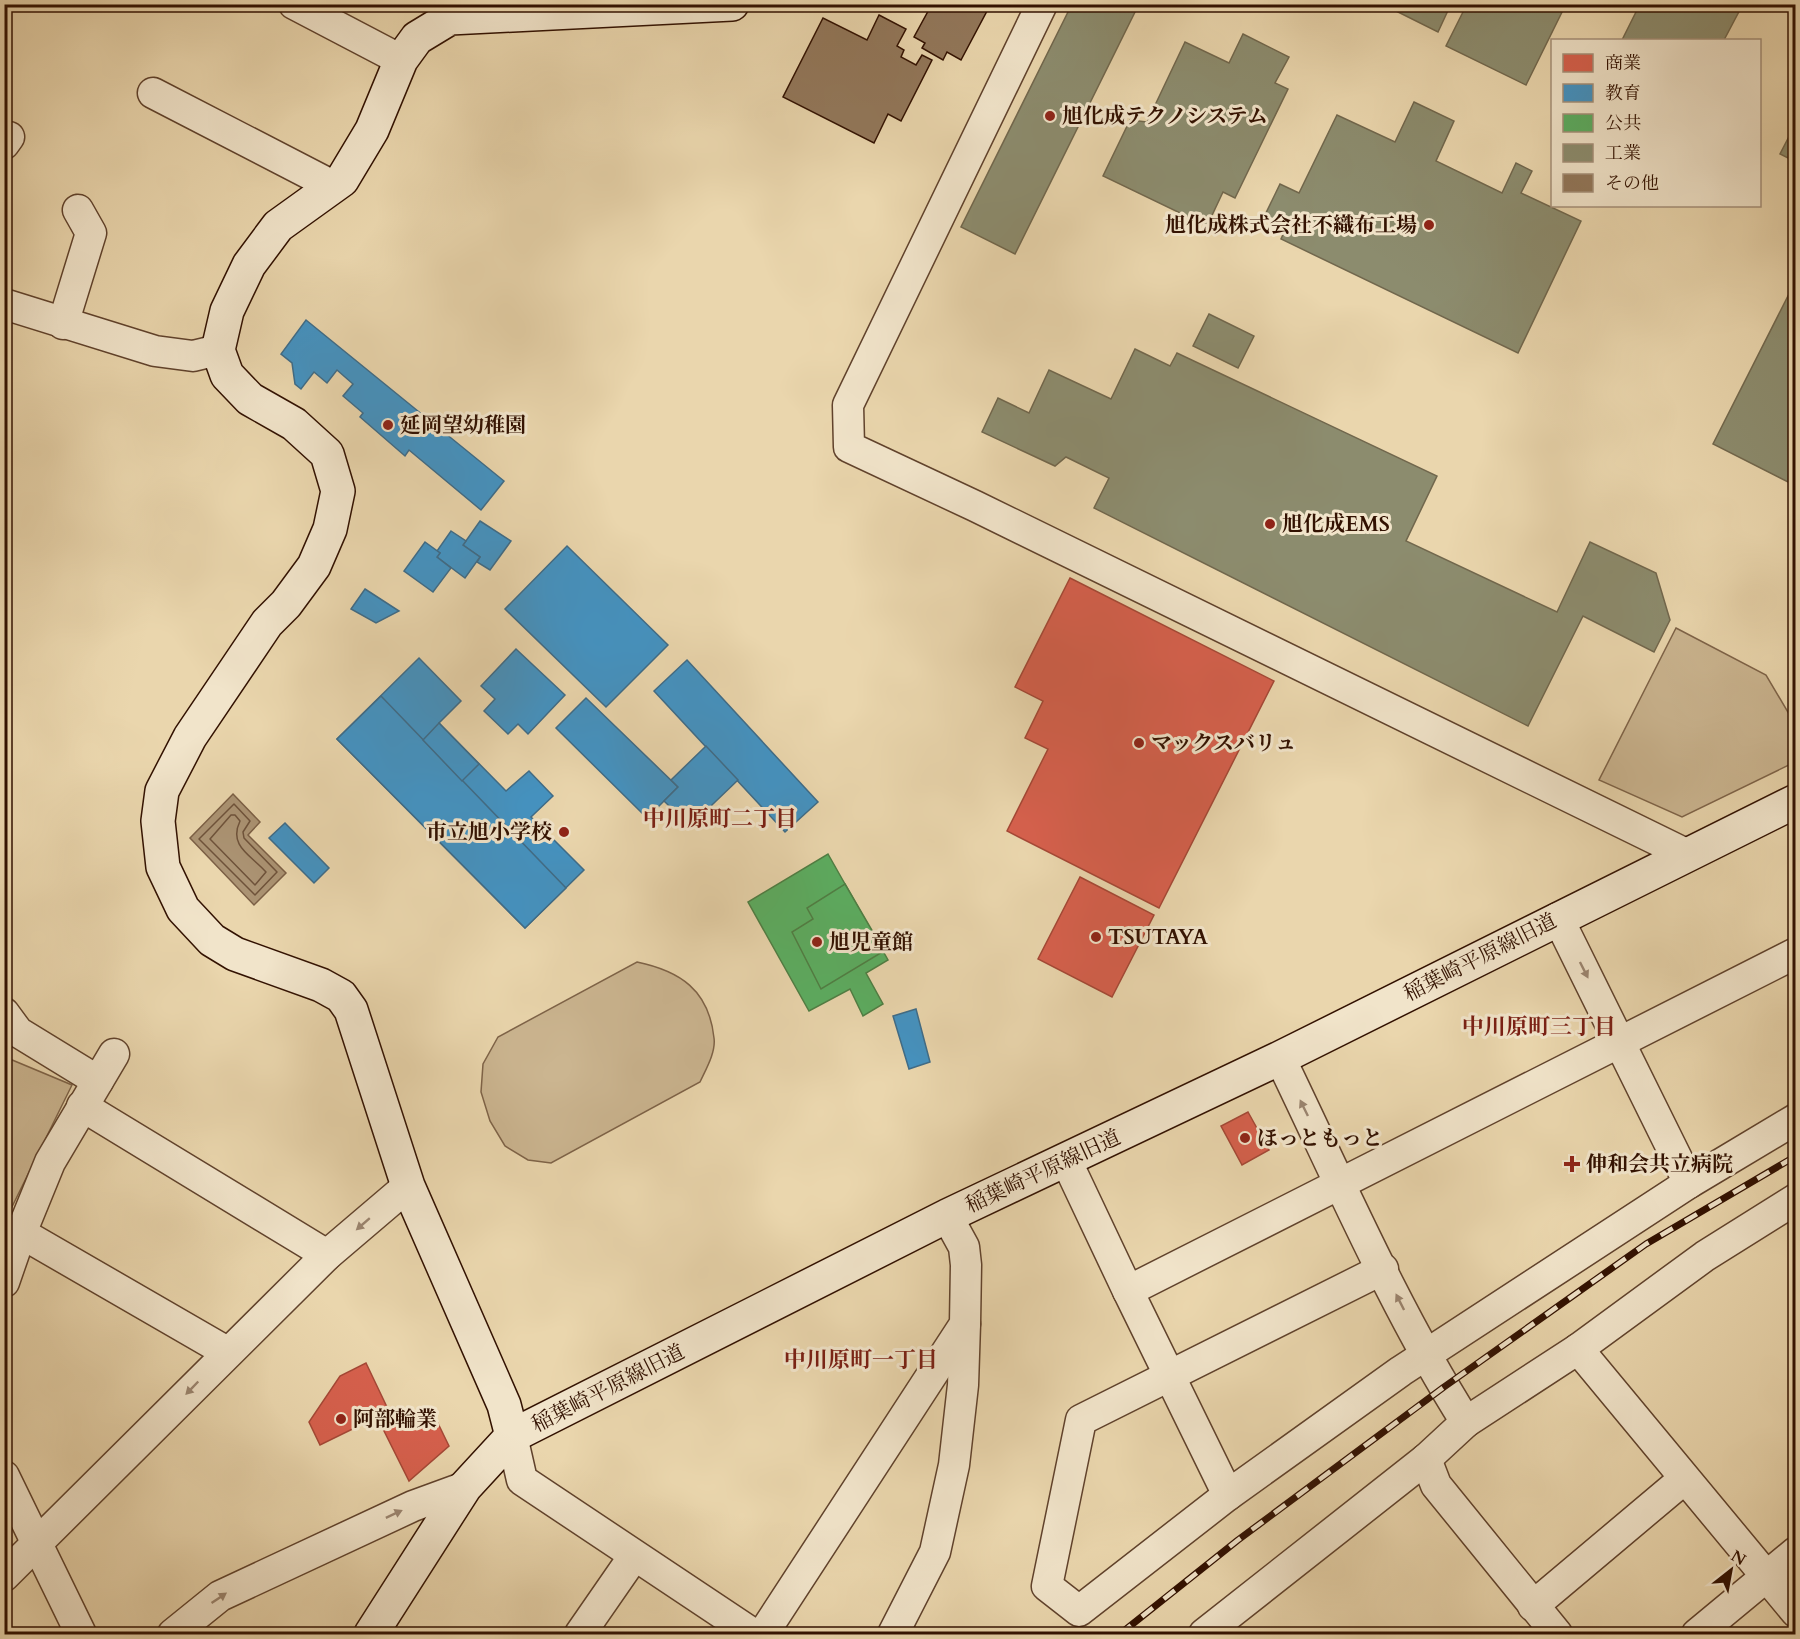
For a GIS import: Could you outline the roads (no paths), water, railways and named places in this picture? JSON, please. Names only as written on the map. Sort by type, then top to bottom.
[{"type":"street","points":[[294,4],[401,60]]},
{"type":"street","points":[[732,4],[449,11],[417,38],[401,60],[372,130],[342,180],[278,226],[249,265],[227,311],[218,350],[227,375],[250,399],[294,424],[327,454],[338,490],[330,529],[314,566],[286,604],[267,623],[190,737],[162,791],[158,821],[163,867],[183,909],[212,940],[235,954],[321,984],[341,996],[351,1011],[408,1186],[504,1405],[522,1480],[753,1635]]},
{"type":"street","points":[[1042,4],[848,405],[849,447],[986,511],[1688,855]]},
{"type":"street","points":[[153,93],[333,186]]},
{"type":"street","points":[[63,324],[91,233],[78,210]]},
{"type":"street","points":[[4,304],[154,351],[193,356],[218,350]]},
{"type":"street","name":"稲葉崎平原線旧道","points":[[371,1635],[465,1487],[512,1436],[947,1216],[1280,1058],[1796,801]]},
{"type":"street","points":[[1558,918],[1689,1183]]},
{"type":"street","points":[[1128,1291],[1796,953]]},
{"type":"street","points":[[4,1013],[18,1032],[98,1081]]},
{"type":"street","points":[[4,1282],[50,1162],[114,1054]]},
{"type":"street","points":[[1280,1058],[1383,1269],[1427,1354],[1466,1422]]},
{"type":"street","points":[[82,1106],[327,1255]]},
{"type":"street","points":[[1383,1269],[1081,1420],[1047,1586],[1079,1611],[1228,1495],[1427,1354],[1689,1183],[1796,1119]]},
{"type":"street","points":[[1066,1160],[1168,1377],[1228,1495]]},
{"type":"street","points":[[4,1576],[37,1546],[227,1352],[327,1255],[408,1186]]},
{"type":"street","points":[[1204,1635],[1426,1459],[1466,1422],[1578,1349],[1705,1256],[1796,1199]]},
{"type":"street","points":[[892,1635],[935,1552],[954,1465],[963,1385],[966,1265],[964,1247],[947,1216]]},
{"type":"street","points":[[21,1233],[227,1352]]},
{"type":"street","points":[[763,1635],[965,1324]]},
{"type":"street","points":[[1578,1349],[1796,1612]]},
{"type":"street","points":[[1426,1459],[1436,1485],[1557,1635]]},
{"type":"street","points":[[4,1476],[81,1635]]},
{"type":"street","points":[[1533,1606],[1684,1479]]},
{"type":"street","points":[[173,1635],[220,1596],[413,1506],[465,1487]]},
{"type":"street","points":[[1697,1635],[1796,1552]]},
{"type":"street","points":[[580,1635],[634,1556]]},
{"type":"water","points":[[233,794],[260,822],[248,835],[286,873],[254,905],[190,838]]},
{"type":"railway","points":[[1120,1634],[1238,1540],[1444,1387],[1646,1244],[1796,1156]]},
{"type":"place","name":"旭化成テクノシステム","points":[[1050,116]]},
{"type":"place","name":"旭化成株式会社不織布工場","points":[[1429,225]]},
{"type":"place","name":"延岡望幼稚園","points":[[388,425]]},
{"type":"place","name":"旭化成EMS","points":[[1270,524]]},
{"type":"place","name":"マックスバリュ","points":[[1139,743]]},
{"type":"place","name":"市立旭小学校","points":[[564,832]]},
{"type":"place","name":"TSUTAYA","points":[[1096,937]]},
{"type":"place","name":"旭児童館","points":[[817,942]]},
{"type":"place","name":"ほっともっと","points":[[1245,1138]]},
{"type":"place","name":"伸和会共立病院","points":[[1572,1164]]},
{"type":"place","name":"阿部輪業","points":[[341,1419]]},
{"type":"district","name":"中川原町二丁目","points":[[720,818]]},
{"type":"district","name":"中川原町三丁目","points":[[1539,1026]]},
{"type":"district","name":"中川原町一丁目","points":[[861,1359]]}]
